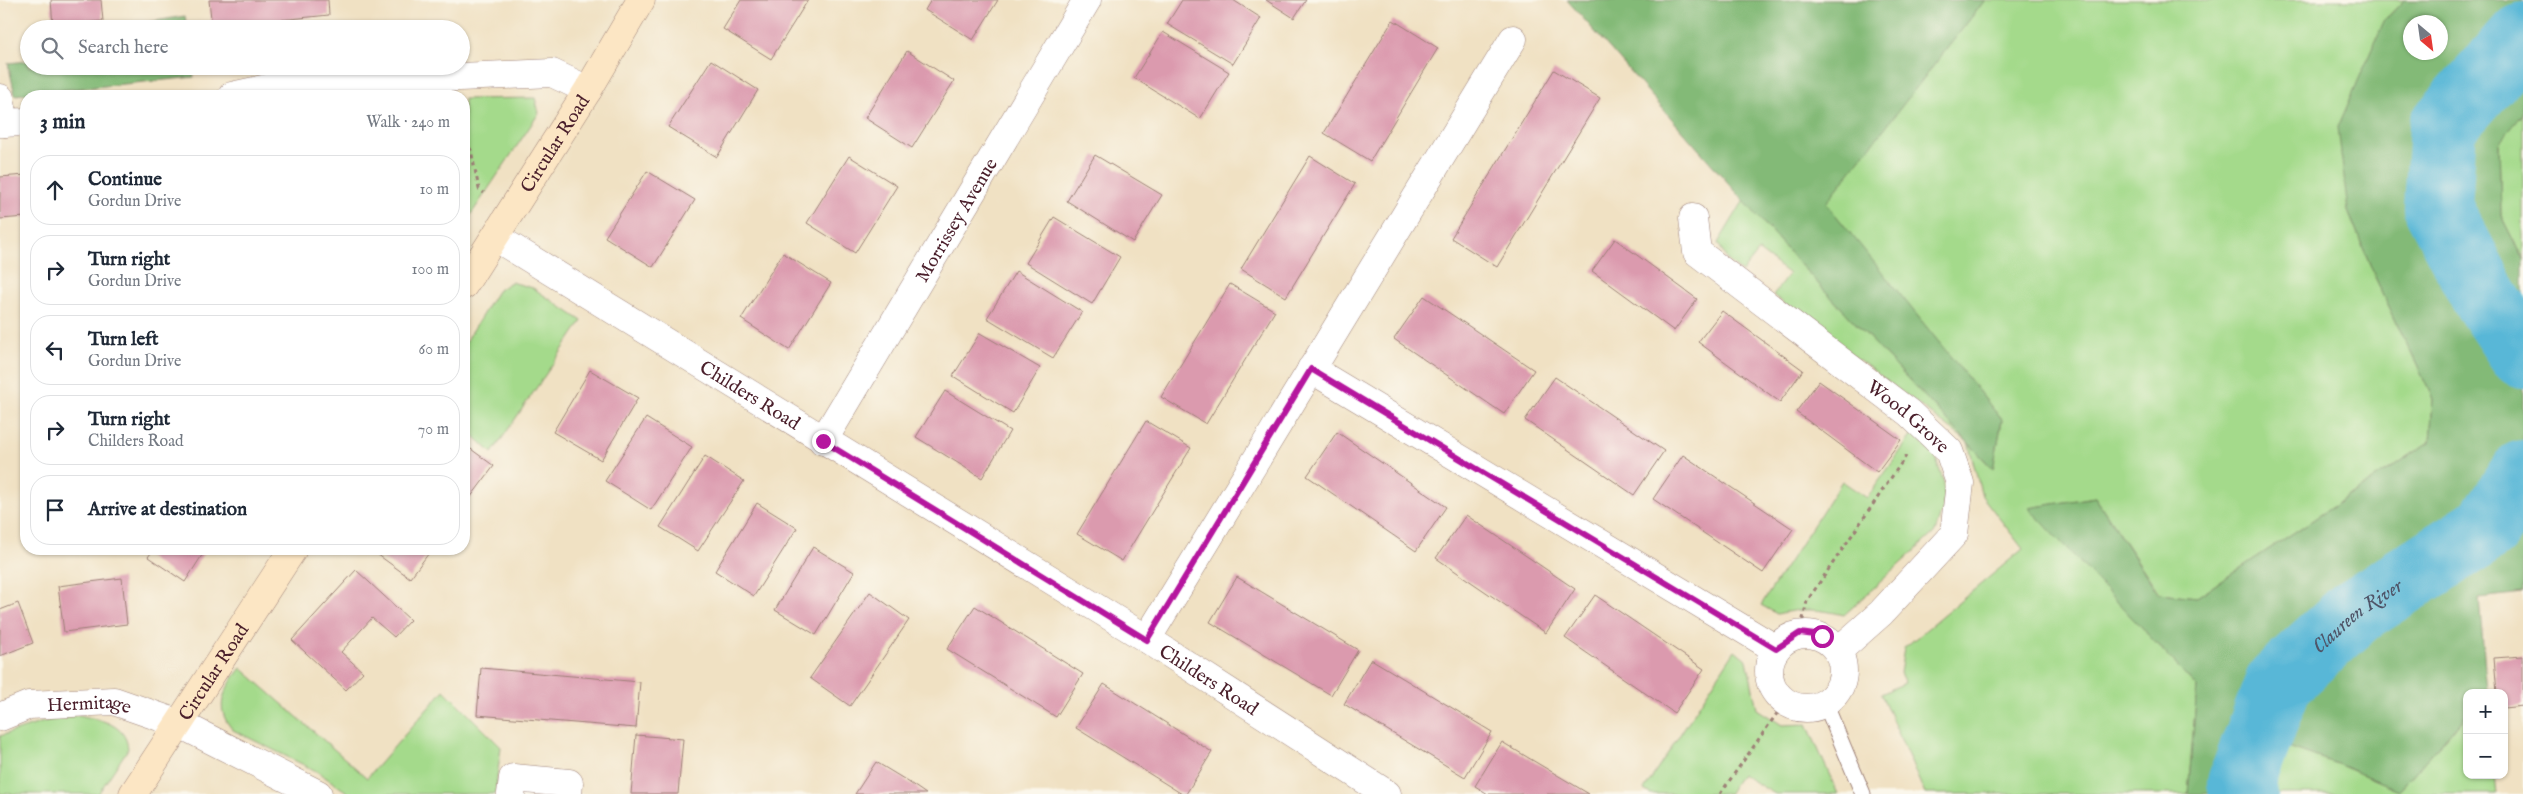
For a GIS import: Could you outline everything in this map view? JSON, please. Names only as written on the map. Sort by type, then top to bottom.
[{"type":"main road","name":"Circular Road","points":[[470,276],[588,90],[641,0]]},
{"type":"main road","name":"Circular Road","points":[[133,794],[289,555]]},
{"type":"street","name":"Morrissey Avenue","points":[[823,441],[1087,0]]},
{"type":"street","points":[[1147,640],[1512,39]]},
{"type":"street","points":[[259,90],[281,85],[552,73],[588,90]]},
{"type":"street","name":"Wood Grove","points":[[1693,218],[1697,252],[1909,413],[1949,452],[1960,483],[1954,534],[1881,613],[1838,651]]},
{"type":"street","name":"Childers Road","points":[[495,237],[1147,640],[1387,794]]},
{"type":"street","points":[[1311,369],[1776,649]]},
{"type":"street","points":[[1800,633],[1822,636],[1838,651],[1844,670],[1839,690],[1825,703],[1805,708],[1786,702],[1772,687],[1768,668],[1776,649],[1800,633]]},
{"type":"street","name":"Hermitage","points":[[0,717],[30,705],[114,701],[180,724],[318,794]]},
{"type":"street","points":[[511,794],[513,778],[569,782],[568,794]]},
{"type":"lane","points":[[1825,703],[1863,794]]},
{"type":"path","points":[[470,150],[479,190]]},
{"type":"path","points":[[1800,633],[1807,601],[1925,429]]},
{"type":"path","points":[[1720,794],[1786,702]]},
{"type":"green space","points":[[1567,0],[1985,0],[1826,203],[2002,420],[1993,469],[1797,261]]},
{"type":"green space","points":[[1985,0],[2404,0],[2384,21],[2348,211],[2376,279],[2433,399],[2430,442],[2197,597],[2159,593],[2095,497],[2030,508],[2197,687],[2188,794],[1925,794],[1881,694],[1905,683],[1900,673],[1904,648],[2023,549],[1982,496],[1968,443],[1993,469],[2002,420],[1825,203]]},
{"type":"green space","points":[[2404,0],[2523,0],[2523,114],[2499,143],[2501,216],[2523,259],[2523,593],[2479,598],[2487,689],[2463,689],[2463,718],[2399,790],[2340,765],[2280,744],[2241,783],[2220,794],[2188,794],[2197,687],[2029,508],[2095,497],[2158,593],[2197,597],[2430,442],[2433,399],[2376,279],[2348,211],[2338,127],[2384,21]]},
{"type":"green space","points":[[185,16],[186,20],[161,20]]},
{"type":"green space","points":[[20,62],[20,75],[194,75],[194,77],[65,90],[20,90],[20,94],[15,95],[8,63]]},
{"type":"green space","points":[[535,98],[539,113],[470,216],[470,99]]},
{"type":"green space","points":[[2523,114],[2523,259],[2501,216],[2499,142]]},
{"type":"green space","points":[[1744,200],[1797,261],[1966,441],[1773,295],[1789,274],[1759,251],[1742,272],[1727,260],[1718,243]]},
{"type":"green space","points":[[511,282],[533,288],[582,321],[492,453],[470,433],[470,335],[497,291]]},
{"type":"green space","points":[[1914,432],[1935,456],[1944,483],[1943,508],[1935,532],[1844,615],[1810,610],[1777,614],[1761,605],[1842,481],[1867,498]]},
{"type":"green space","points":[[1735,650],[1747,660],[1757,709],[1782,725],[1807,724],[1838,794],[1775,794],[1741,774],[1728,794],[1651,794],[1644,790]]},
{"type":"green space","points":[[241,668],[367,778],[444,690],[501,747],[495,794],[350,794],[316,771],[233,730],[223,714],[222,706],[230,683]]},
{"type":"green space","points":[[79,715],[111,724],[122,733],[126,740],[128,749],[98,794],[0,794],[0,736],[46,721]]},
{"type":"green space","points":[[2463,718],[2463,779],[2495,779],[2497,794],[2220,794],[2241,783],[2280,744],[2340,765],[2399,790]]},
{"type":"building","points":[[51,0],[101,0],[103,20],[53,20]]},
{"type":"building","points":[[209,0],[328,0],[329,15],[280,20],[211,20]]},
{"type":"building","points":[[741,0],[808,0],[771,59],[723,29]]},
{"type":"building","points":[[931,0],[998,0],[973,40],[925,10]]},
{"type":"building","points":[[1182,0],[1233,0],[1261,18],[1233,64],[1167,24]]},
{"type":"building","points":[[1266,0],[1306,0],[1294,18]]},
{"type":"building","points":[[1393,20],[1438,48],[1370,161],[1324,133]]},
{"type":"building","points":[[1163,32],[1229,72],[1200,119],[1134,78]]},
{"type":"building","points":[[907,51],[954,81],[912,148],[865,118]]},
{"type":"building","points":[[711,60],[758,90],[717,157],[668,127]]},
{"type":"building","points":[[1554,70],[1600,98],[1497,267],[1451,238]]},
{"type":"building","points":[[1095,155],[1162,195],[1133,242],[1067,201]]},
{"type":"building","points":[[849,156],[897,186],[855,253],[807,223]]},
{"type":"building","points":[[1310,156],[1355,184],[1286,297],[1241,269]]},
{"type":"building","points":[[647,171],[695,200],[653,267],[605,237]]},
{"type":"building","points":[[20,175],[20,217],[0,219],[0,177]]},
{"type":"building","points":[[1054,217],[1120,257],[1092,304],[1026,263]]},
{"type":"building","points":[[1615,239],[1697,299],[1674,331],[1592,271]]},
{"type":"building","points":[[783,253],[831,283],[789,350],[741,319]]},
{"type":"building","points":[[1016,271],[1082,312],[1053,358],[987,318]]},
{"type":"building","points":[[1230,284],[1275,311],[1206,424],[1161,397]]},
{"type":"building","points":[[1424,296],[1534,370],[1504,414],[1394,339]]},
{"type":"building","points":[[1722,311],[1803,370],[1780,402],[1698,342]]},
{"type":"building","points":[[980,333],[1040,368],[1013,413],[953,376]]},
{"type":"building","points":[[590,370],[638,398],[601,460],[553,432]]},
{"type":"building","points":[[1555,377],[1664,451],[1634,495],[1525,420]]},
{"type":"building","points":[[1819,381],[1901,440],[1877,472],[1796,412]]},
{"type":"building","points":[[945,391],[1010,431],[982,478],[916,437]]},
{"type":"building","points":[[646,418],[692,447],[651,510],[605,481]]},
{"type":"building","points":[[1146,421],[1191,448],[1122,561],[1077,534]]},
{"type":"building","points":[[1337,432],[1446,507],[1416,551],[1307,476]]},
{"type":"building","points":[[470,448],[494,466],[470,498]]},
{"type":"building","points":[[1683,455],[1793,529],[1763,573],[1653,499]]},
{"type":"building","points":[[705,456],[744,481],[698,551],[660,527]]},
{"type":"building","points":[[757,503],[797,528],[754,596],[715,571]]},
{"type":"building","points":[[1466,515],[1575,589],[1546,633],[1436,558]]},
{"type":"building","points":[[813,547],[854,572],[816,635],[775,610]]},
{"type":"building","points":[[150,555],[202,555],[185,582],[148,557]]},
{"type":"building","points":[[378,555],[427,555],[410,578]]},
{"type":"building","points":[[356,570],[410,620],[394,637],[372,618],[341,652],[363,672],[346,690],[292,640]]},
{"type":"building","points":[[1237,577],[1358,650],[1331,695],[1210,622]]},
{"type":"building","points":[[122,578],[127,624],[64,632],[58,586]]},
{"type":"building","points":[[870,592],[909,620],[850,706],[810,678]]},
{"type":"building","points":[[1595,595],[1704,669],[1674,713],[1565,638]]},
{"type":"building","points":[[18,603],[33,643],[0,656],[0,610]]},
{"type":"building","points":[[975,606],[1083,674],[1056,717],[947,649]]},
{"type":"building","points":[[2523,656],[2523,706],[2508,708],[2508,689],[2497,689],[2494,658]]},
{"type":"building","points":[[1371,659],[1492,732],[1465,777],[1344,704]]},
{"type":"building","points":[[481,668],[640,682],[636,728],[477,715]]},
{"type":"building","points":[[1104,684],[1212,752],[1186,794],[1182,794],[1076,728]]},
{"type":"building","points":[[636,735],[683,739],[678,794],[631,794]]},
{"type":"building","points":[[1502,742],[1589,794],[1488,794],[1475,786]]},
{"type":"building","points":[[876,762],[904,779],[926,794],[855,794]]},
{"type":"waterway","name":"Claureen River","points":[[2523,36],[2443,126],[2438,208],[2485,297],[2523,354]]},
{"type":"waterway","name":"Claureen River","points":[[2244,794],[2241,783],[2279,682],[2355,612],[2488,527],[2523,474]]},
{"type":"route","points":[[823,441],[1147,640],[1311,369],[1776,649],[1800,633],[1822,636]]}]
